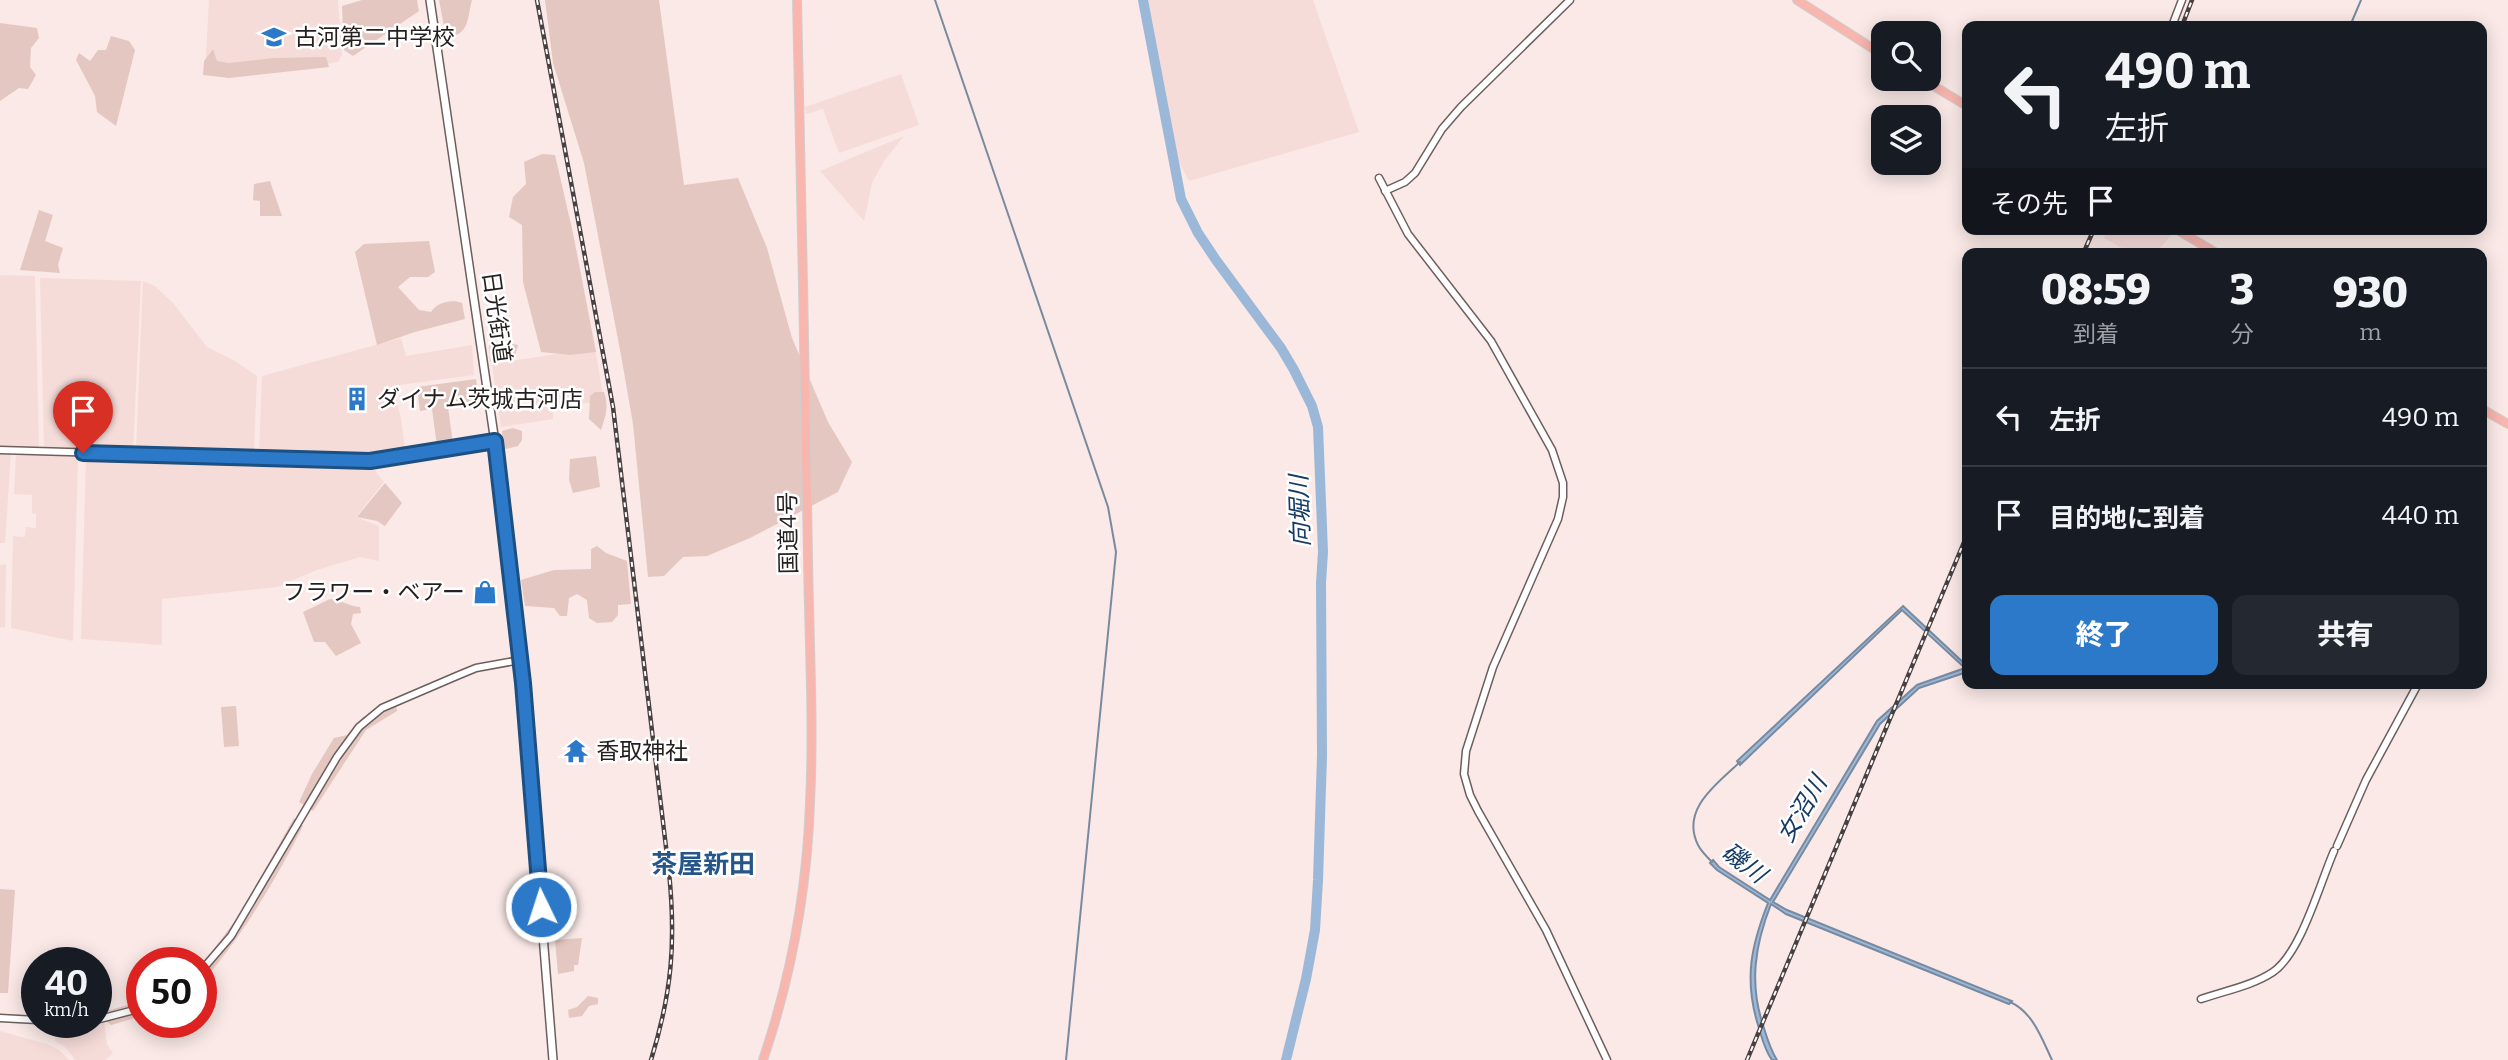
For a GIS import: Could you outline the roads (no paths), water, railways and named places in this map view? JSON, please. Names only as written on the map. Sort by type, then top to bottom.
[{"type":"highway","name":"国道4号","points":[[763,1060],[789,970],[797,929],[807,858],[810,802],[811,681],[797,0]]},
{"type":"highway","points":[[1797,0],[1871,47]]},
{"type":"highway","points":[[1941,90],[1962,103]]},
{"type":"highway","points":[[2186,235],[2208,248]]},
{"type":"highway","points":[[2487,412],[2508,424]]},
{"type":"main road","name":"日光街道","points":[[430,0],[495,441],[520,660],[553,1060]]},
{"type":"street","points":[[1385,191],[1405,182],[1415,173],[1442,129],[1455,114],[1570,0]]},
{"type":"street","points":[[2174,21],[2182,0]]},
{"type":"street","points":[[1379,178],[1408,234],[1491,341],[1552,450],[1563,483],[1562,506],[1558,519],[1493,667],[1465,751],[1464,774],[1478,811],[1546,930],[1607,1060]]},
{"type":"street","points":[[0,450],[370,461],[495,441]]},
{"type":"street","points":[[217,952],[231,936],[337,757],[353,733],[370,716],[404,697],[476,668],[520,660]]},
{"type":"street","points":[[2201,999],[2264,977],[2284,962],[2294,946],[2366,780],[2415,689]]},
{"type":"street","points":[[0,1018],[21,1019]]},
{"type":"water","points":[[1903,606],[1962,661],[1962,665],[1902,610],[1740,765],[1737,761]]},
{"type":"water","points":[[1962,669],[1962,674],[1919,688],[1880,724],[1773,902],[2012,1001],[2009,1004],[1786,914],[1771,904],[1761,934],[1755,979],[1759,1009],[1777,1060],[1772,1060],[1758,1025],[1751,993],[1751,963],[1757,934],[1768,903],[1710,863],[1713,860],[1719,867],[1770,900],[1877,721],[1917,685]]},
{"type":"waterway","points":[[935,0],[1108,507],[1116,552],[1066,1060]]},
{"type":"waterway","name":"向堀川","points":[[1143,0],[1181,199],[1198,233],[1216,260],[1281,348],[1312,406],[1318,427],[1323,552],[1322,756],[1318,880],[1315,930],[1286,1060]]},
{"type":"waterway","name":"女沼川","points":[[2352,21],[2361,0]]},
{"type":"waterway","name":"磯川","points":[[1712,862],[1698,845],[1694,820],[1704,798],[1740,762]]},
{"type":"waterway","name":"磯川","points":[[2010,1002],[2031,1019],[2052,1060]]},
{"type":"railway","points":[[537,0],[613,407],[669,872],[672,944],[668,989],[651,1060]]},
{"type":"railway","points":[[2184,21],[2192,0]]},
{"type":"railway","points":[[2086,248],[2091,235]]},
{"type":"railway","points":[[1747,1060],[1962,547]]},
{"type":"place","name":"古河第二中学校","points":[[274,37]]},
{"type":"place","name":"ダイナム茨城古河店","points":[[357,399]]},
{"type":"place","name":"フラワー・ベアー","points":[[485,592]]},
{"type":"place","name":"香取神社","points":[[576,751]]},
{"type":"district","name":"茶屋新田","points":[[703,864]]}]
